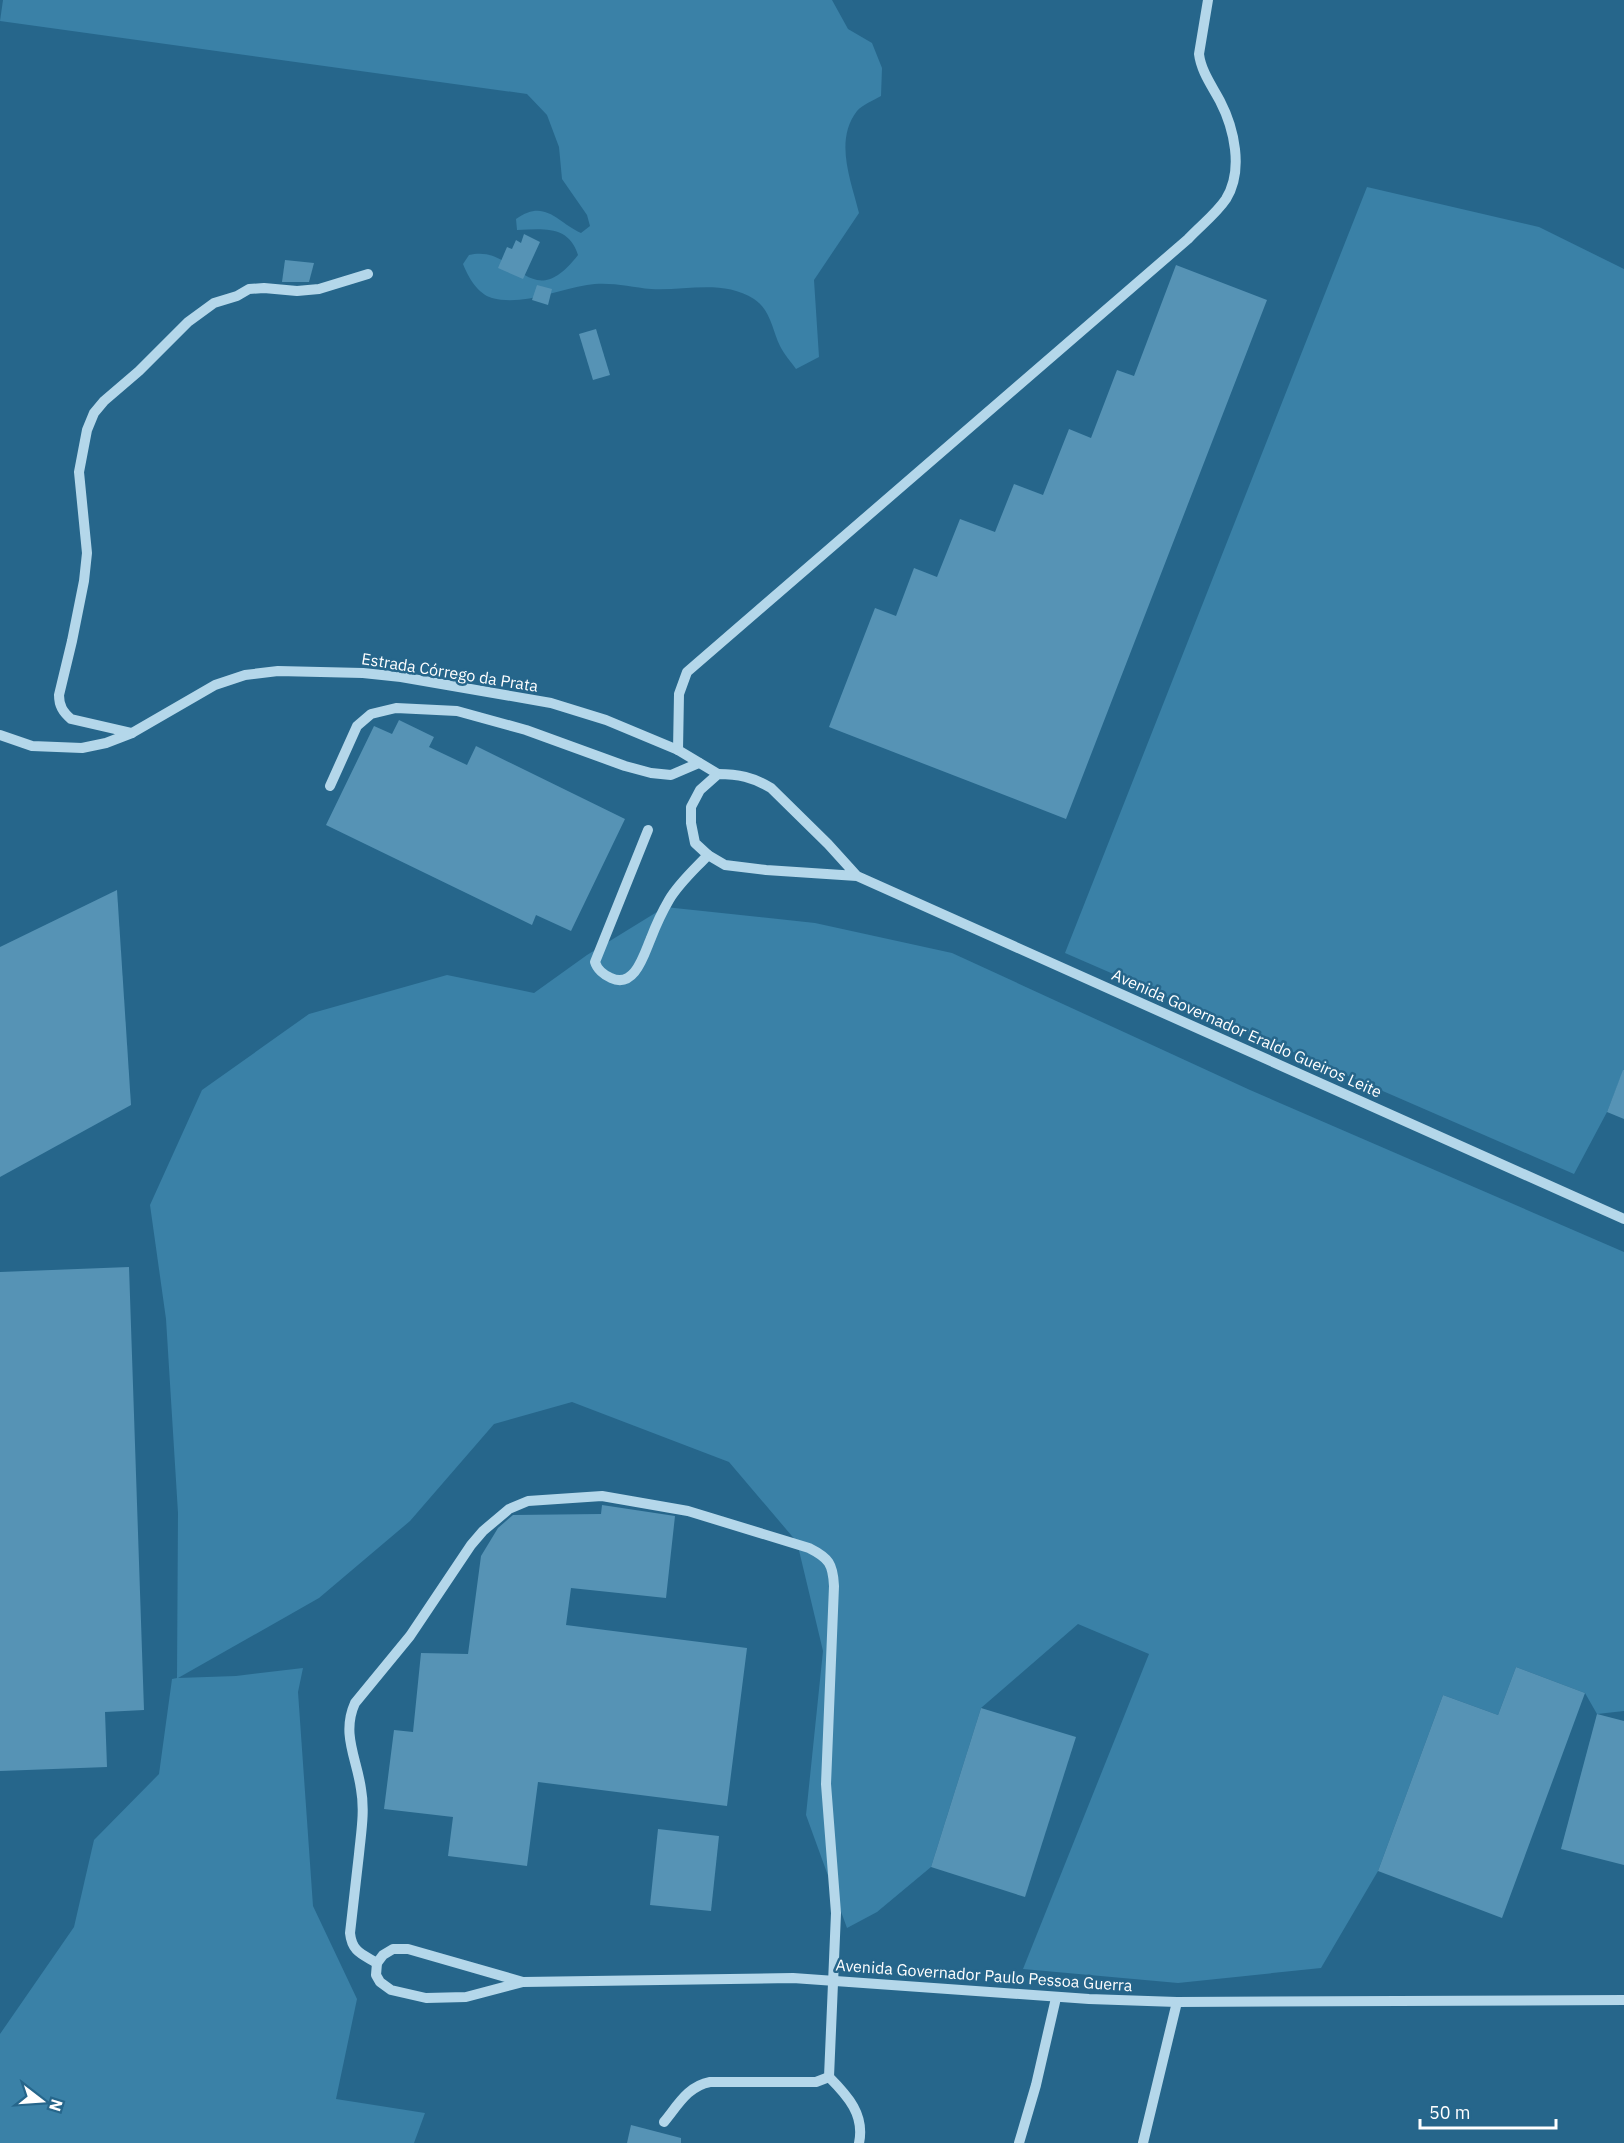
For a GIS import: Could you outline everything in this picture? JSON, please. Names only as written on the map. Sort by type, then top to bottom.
[{"type":"street","points":[[678,750],[679,694],[687,672],[1188,239],[1225,199],[1234,177],[1236,158],[1232,133],[1198,54],[1208,0]]},
{"type":"street","points":[[132,733],[71,719],[63,712],[59,703],[84,581],[87,554],[79,472],[87,430],[94,413],[188,322],[214,303],[237,296],[249,289],[297,291],[319,289],[368,274]]},
{"type":"street","name":"Estrada Córrego da Prata","points":[[0,735],[32,746],[72,748],[106,743],[132,733],[215,685],[245,675],[278,671],[333,671],[401,677],[552,703],[606,720],[678,750],[718,774]]},
{"type":"street","points":[[330,786],[357,726],[371,714],[396,708],[457,711],[525,730],[651,773],[670,775],[699,763]]},
{"type":"street","points":[[648,830],[595,962],[596,966],[608,977],[617,981],[627,978],[635,971],[669,900],[679,885],[708,855],[695,843],[691,807],[700,790],[718,774]]},
{"type":"street","name":"Avenida Governador Eraldo Gueiros Leite","points":[[718,774],[750,777],[771,788],[857,876]]},
{"type":"street","name":"Avenida Governador Eraldo Gueiros Leite","points":[[708,855],[725,865],[857,876],[1624,1219]]},
{"type":"street","points":[[377,1963],[354,1949],[350,1933],[363,1817],[362,1792],[351,1750],[348,1724],[355,1703],[410,1636],[471,1545],[495,1519],[509,1509],[528,1501],[602,1496],[688,1511],[809,1548],[820,1554],[831,1565],[834,1586],[826,1784],[836,1913],[829,2077],[848,2097],[861,2125],[859,2143]]},
{"type":"street","points":[[408,1949],[523,1982],[466,1997],[426,1998],[391,1990],[380,1982],[376,1975],[377,1963],[383,1955],[393,1950],[408,1949]]},
{"type":"street","name":"Avenida Governador Paulo Pessoa Guerra","points":[[523,1982],[770,1978],[834,1980],[1056,1998],[1176,2002],[1624,2000]]},
{"type":"street","points":[[1019,2143],[1036,2085],[1056,1998]]},
{"type":"street","points":[[1143,2143],[1176,2002]]},
{"type":"street","points":[[664,2122],[690,2090],[699,2084],[710,2082],[816,2082],[829,2077]]},
{"type":"shaded area","points":[[3,0],[832,0],[848,29],[872,43],[882,68],[881,96],[857,111],[846,135],[846,161],[859,213],[814,280],[819,357],[796,369],[780,346],[760,304],[730,289],[704,287],[651,289],[595,284],[515,300],[492,298],[482,293],[463,264],[469,255],[485,254],[499,259],[535,280],[547,280],[561,273],[578,255],[574,245],[562,234],[545,230],[517,230],[516,219],[526,213],[543,211],[581,233],[590,226],[587,215],[562,179],[559,147],[547,115],[527,94],[0,21]]},
{"type":"shaded area","points":[[1367,187],[1539,227],[1624,269],[1624,1080],[1620,1079],[1607,1112],[1574,1174],[1065,953]]},
{"type":"shaded area","points":[[665,907],[815,923],[952,953],[1250,1090],[1624,1252],[1624,1711],[1597,1714],[1585,1693],[1516,1667],[1498,1715],[1443,1695],[1378,1871],[1321,1968],[1178,1983],[1023,1969],[1149,1654],[1078,1624],[981,1708],[931,1867],[877,1912],[847,1928],[806,1815],[823,1651],[797,1542],[729,1462],[572,1402],[494,1424],[410,1521],[319,1598],[178,1678],[236,1676],[303,1668],[298,1692],[313,1906],[357,1999],[336,2099],[425,2113],[414,2143],[0,2143],[0,2034],[74,1927],[94,1840],[159,1774],[172,1679],[177,1678],[178,1513],[166,1319],[150,1205],[202,1090],[309,1014],[447,975],[534,993],[587,955]]},
{"type":"building","points":[[524,234],[540,242],[523,279],[498,268],[507,247],[512,249],[516,240],[521,243]]},
{"type":"building","points":[[285,260],[314,263],[309,282],[282,282]]},
{"type":"building","points":[[1176,265],[1267,300],[1066,819],[829,727],[875,608],[896,616],[914,568],[937,577],[960,519],[995,532],[1014,484],[1043,495],[1069,429],[1091,438],[1117,370],[1134,376]]},
{"type":"building","points":[[537,285],[552,289],[548,305],[532,300]]},
{"type":"building","points":[[596,329],[610,375],[593,380],[579,334]]},
{"type":"building","points":[[399,720],[434,737],[429,747],[467,765],[476,746],[625,819],[571,931],[536,915],[532,925],[326,825],[374,726],[392,734]]},
{"type":"building","points":[[117,890],[131,1105],[0,1177],[0,947]]},
{"type":"building","points":[[1624,1070],[1624,1119],[1607,1112]]},
{"type":"building","points":[[129,1267],[144,1710],[105,1712],[107,1767],[0,1771],[0,1272]]},
{"type":"building","points":[[602,1505],[675,1516],[666,1598],[571,1588],[566,1625],[747,1648],[727,1806],[538,1782],[527,1866],[448,1856],[453,1817],[384,1809],[394,1730],[413,1732],[421,1653],[468,1654],[481,1556],[498,1528],[513,1515],[601,1514]]},
{"type":"building","points":[[1516,1667],[1585,1693],[1502,1918],[1378,1871],[1443,1695],[1498,1715]]},
{"type":"building","points":[[981,1708],[1076,1737],[1025,1897],[931,1867]]},
{"type":"building","points":[[1597,1714],[1624,1721],[1624,1865],[1561,1849]]},
{"type":"building","points":[[658,1829],[719,1836],[711,1911],[650,1905]]},
{"type":"building","points":[[631,2125],[681,2138],[681,2143],[627,2143]]}]
